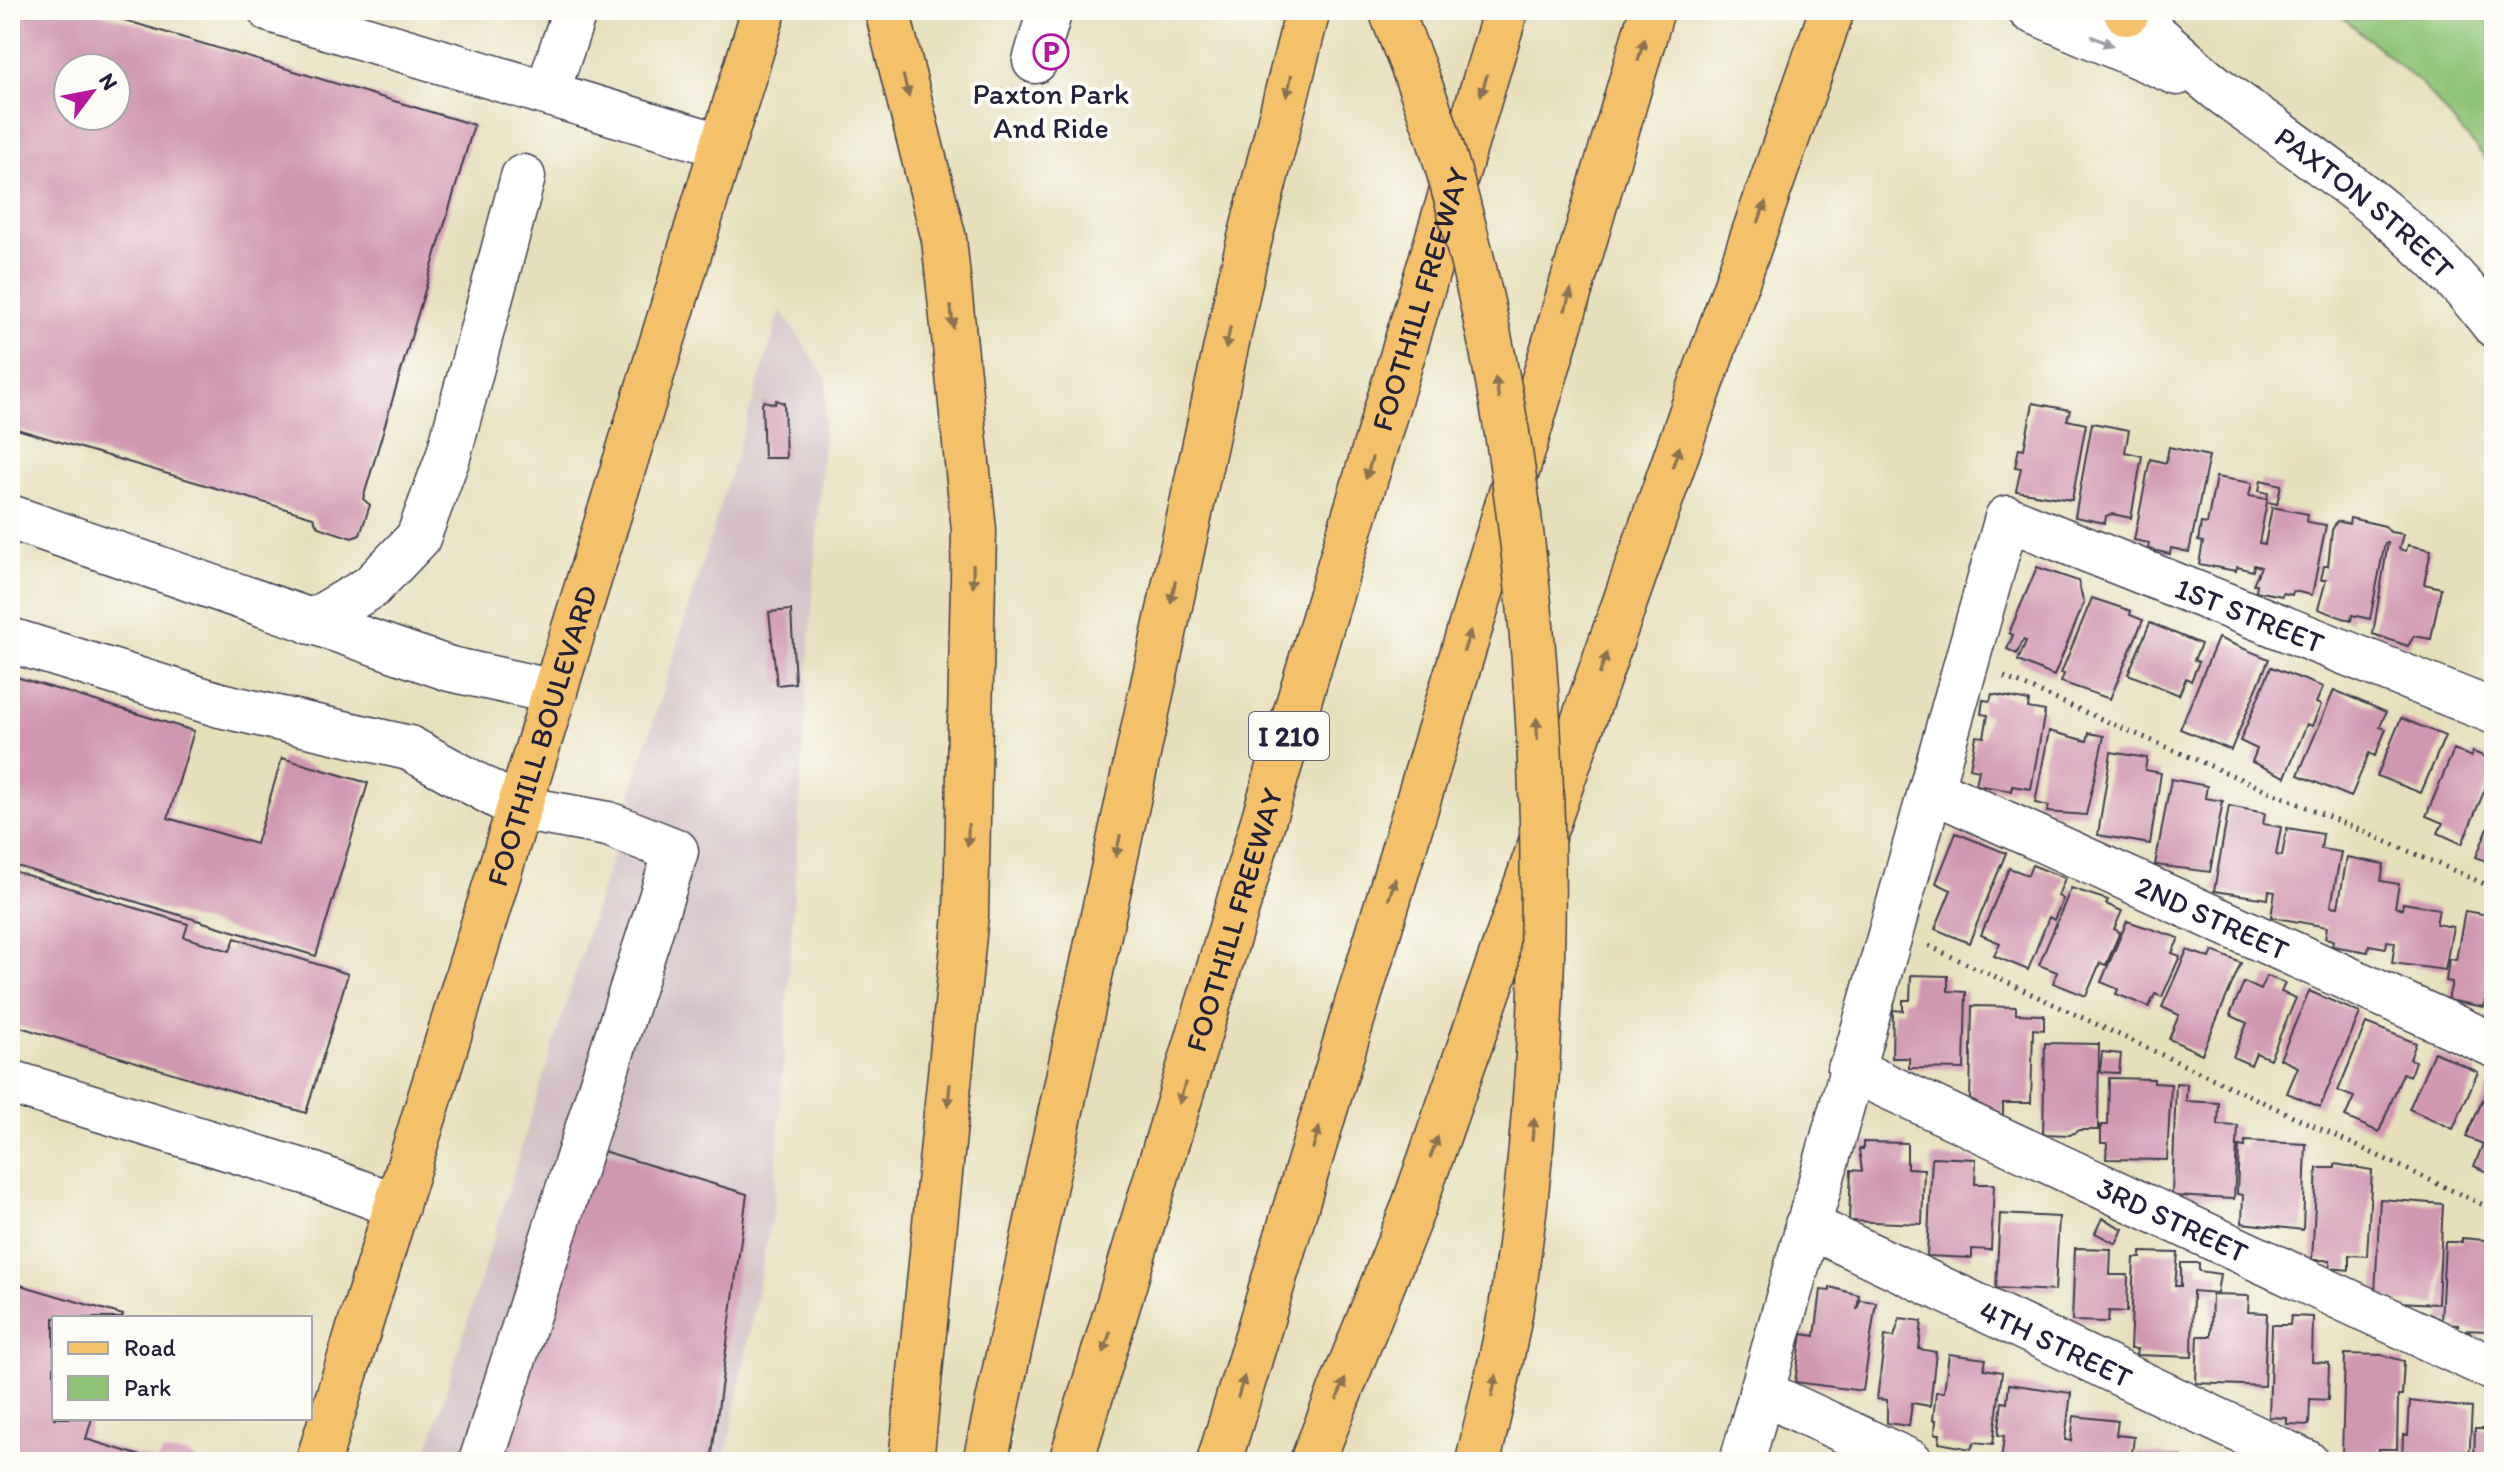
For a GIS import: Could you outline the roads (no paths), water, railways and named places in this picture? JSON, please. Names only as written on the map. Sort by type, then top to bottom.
[{"type":"main road","name":"FOOTHILL BOULEVARD","points":[[318,1462],[764,10]]},
{"type":"main road","points":[[887,10],[944,239],[974,530],[966,915],[911,1462]]},
{"type":"main road","points":[[985,1462],[1246,254],[1308,10]]},
{"type":"main road","points":[[1391,10],[1440,142],[1491,347],[1527,577],[1536,696],[1543,904],[1533,1125],[1513,1297],[1478,1462]]},
{"type":"main road","name":"FOOTHILL FREEWAY","points":[[1071,1462],[1506,10]]},
{"type":"main road","points":[[1219,1462],[1506,509],[1652,10]]},
{"type":"main road","points":[[1312,1462],[1412,1211],[1832,10]]},
{"type":"street","points":[[270,10],[722,146]]},
{"type":"street","points":[[547,93],[575,10]]},
{"type":"street","points":[[1035,61],[1050,10]]},
{"type":"street","name":"PAXTON STREET","points":[[2030,10],[2223,93]]},
{"type":"street","name":"PAXTON STREET","points":[[2125,11],[2223,93],[2383,208],[2460,284],[2494,325]]},
{"type":"street","points":[[311,622],[371,587],[418,538],[448,457],[523,177]]},
{"type":"street","points":[[10,517],[450,669],[555,692]]},
{"type":"street","name":"1ST STREET","points":[[1932,790],[2007,518],[2492,711]]},
{"type":"street","points":[[10,640],[220,705],[409,748],[519,808],[608,824],[676,851],[481,1462]]},
{"type":"street","points":[[1742,1462],[1850,1069],[1932,790]]},
{"type":"street","name":"2ND STREET","points":[[1932,790],[2494,1045]]},
{"type":"street","name":"3RD STREET","points":[[1850,1069],[2494,1369]]},
{"type":"street","points":[[10,1082],[309,1173],[397,1206]]},
{"type":"street","name":"4TH STREET","points":[[1807,1225],[2306,1462]]},
{"type":"street","points":[[1761,1392],[1911,1462]]},
{"type":"place","name":"Paxton Park And Ride","points":[[1051,52]]}]
